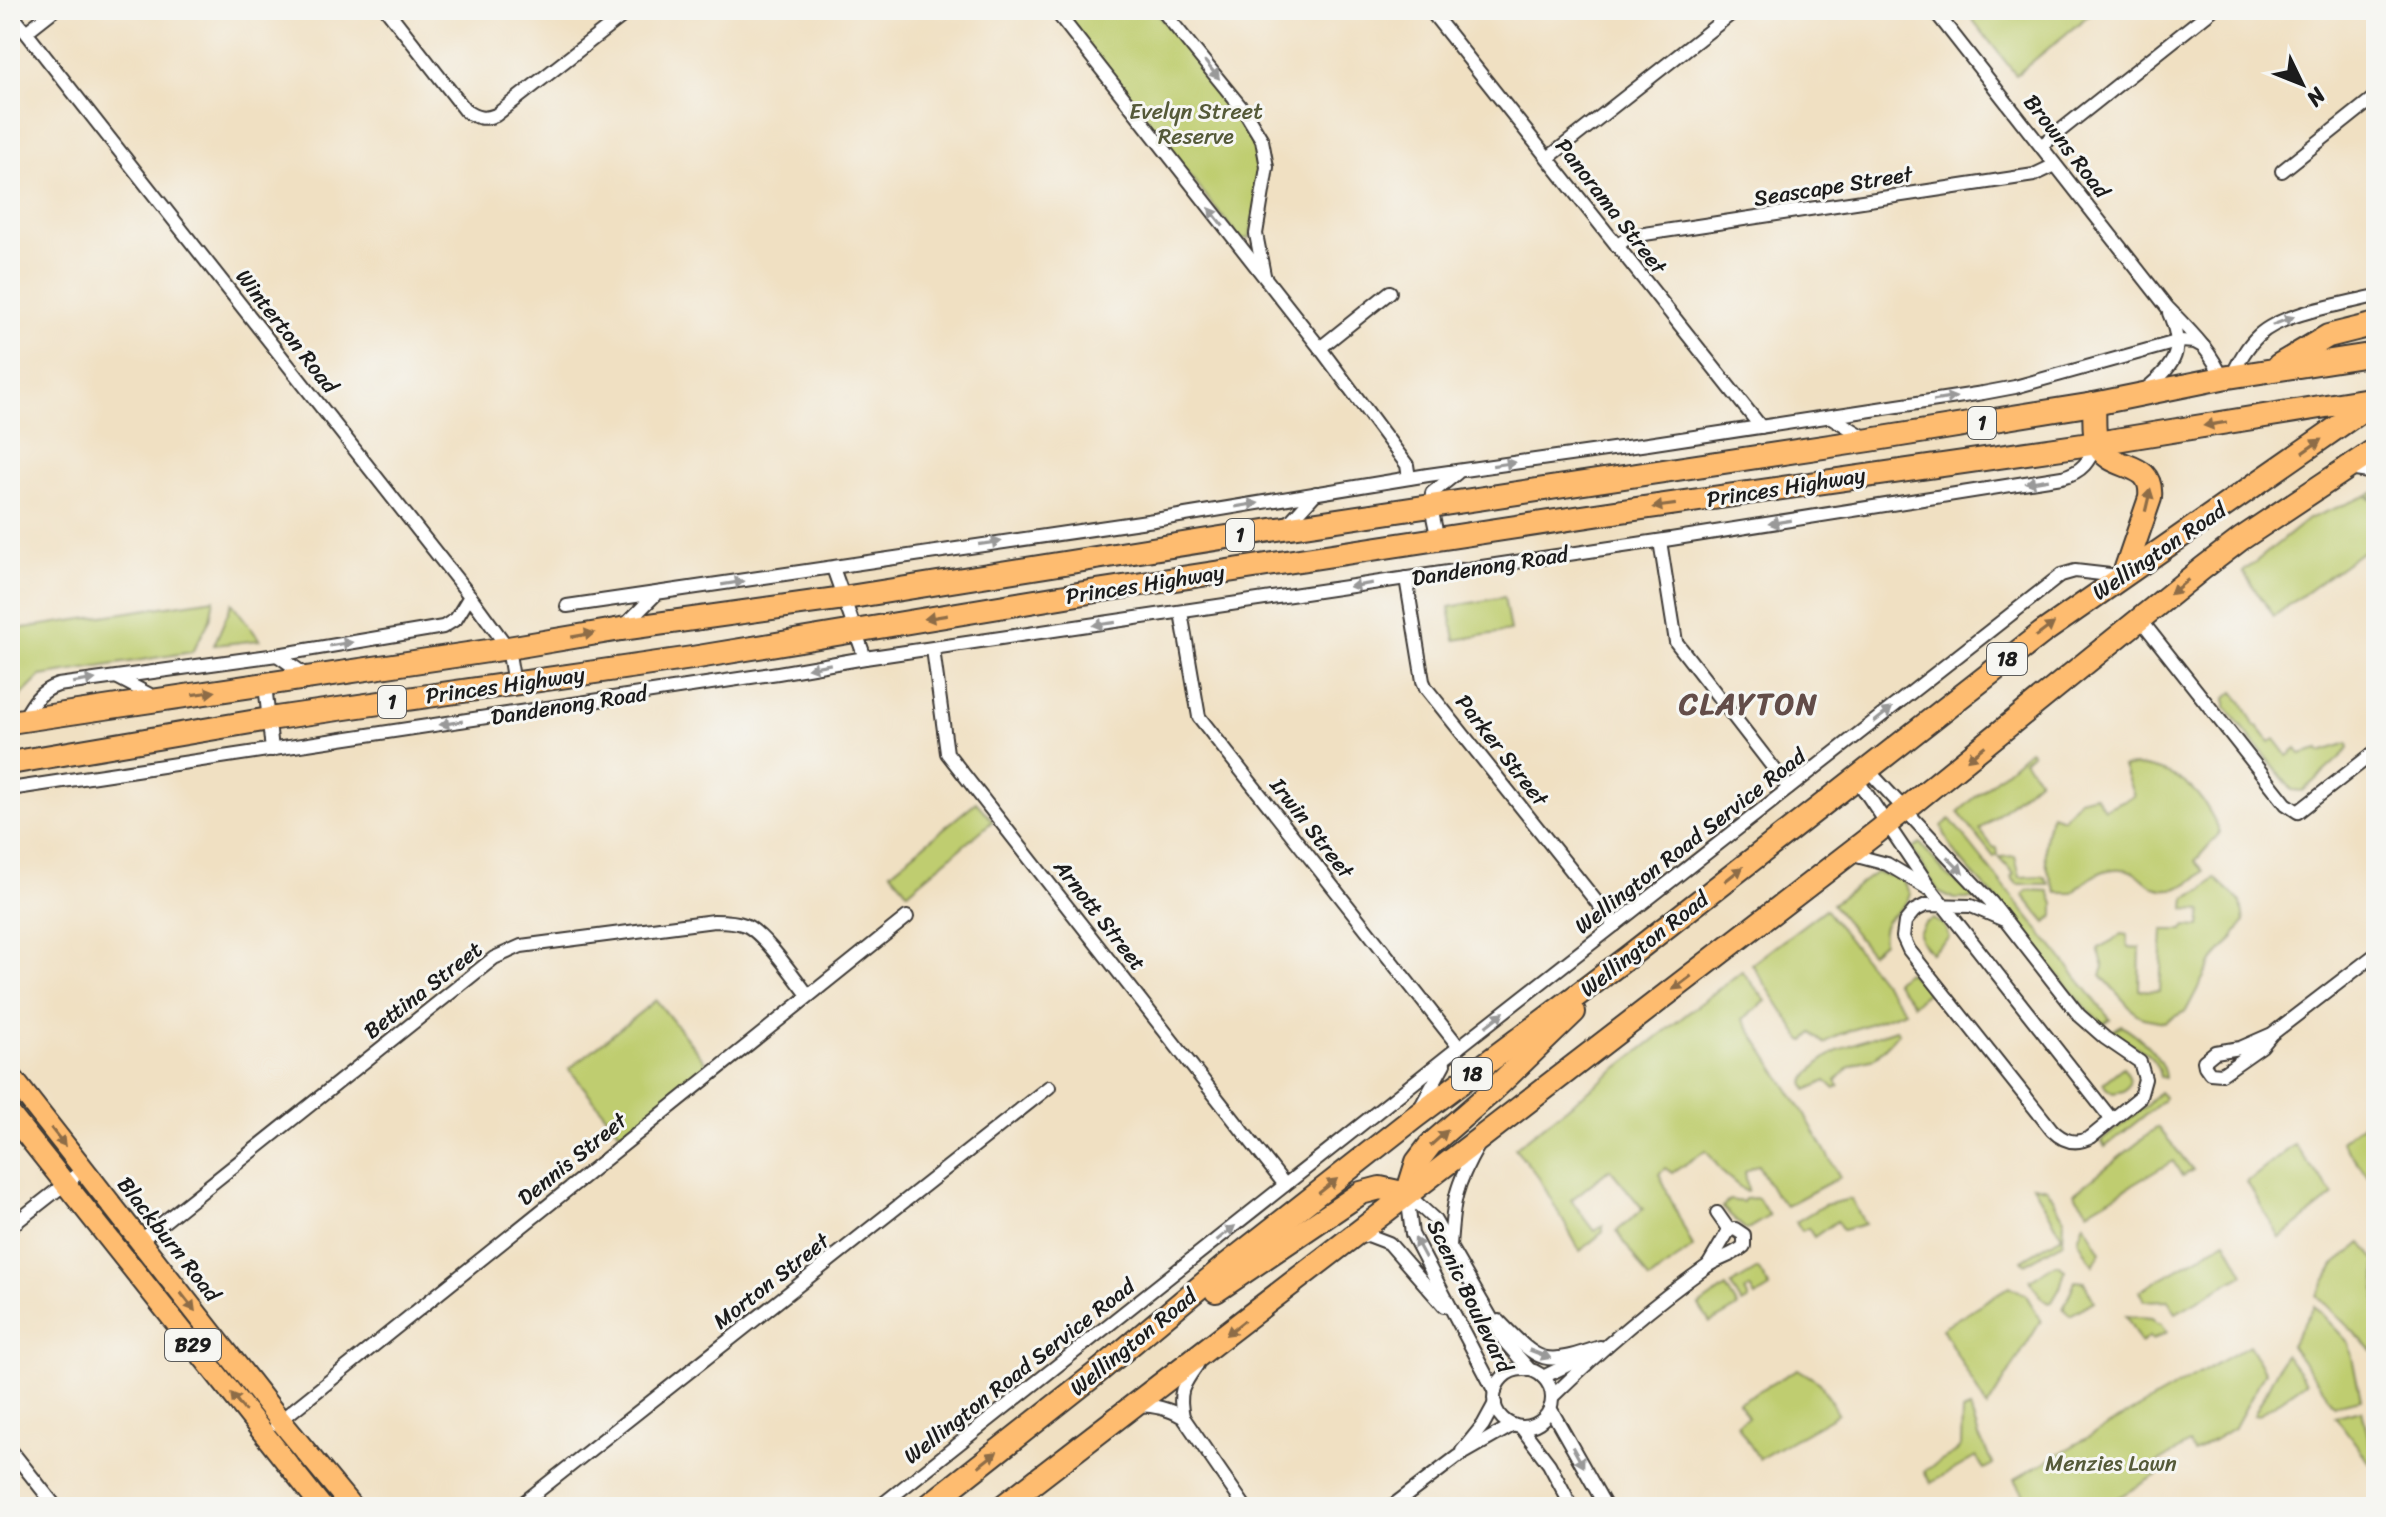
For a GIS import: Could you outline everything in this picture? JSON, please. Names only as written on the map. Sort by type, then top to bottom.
[{"type":"highway","points":[[2271,370],[2322,339],[2376,324]]},
{"type":"highway","name":"1","points":[[2227,377],[2376,354]]},
{"type":"highway","name":"Princes Highway","points":[[16,721],[844,598],[1870,440],[2094,404],[2227,377]]},
{"type":"highway","name":"Princes Highway","points":[[10,763],[269,719],[692,658],[1438,540],[2376,399]]},
{"type":"highway","name":"Wellington Road","points":[[927,1507],[1093,1376],[1204,1266],[1415,1117],[1628,957],[2042,633],[2376,399]]},
{"type":"highway","points":[[2094,404],[2097,443],[2110,461],[2140,471],[2147,476],[2150,484],[2150,498],[2122,575]]},
{"type":"highway","name":"Wellington Road","points":[[1002,1507],[1896,818],[2241,539],[2376,449]]},
{"type":"highway","points":[[1093,1376],[1347,1200],[1380,1188],[1407,1194],[1417,1162],[1430,1145],[1500,1084],[1628,957]]},
{"type":"main road","name":"Blackburn Road","points":[[10,1075],[280,1420],[352,1507]]},
{"type":"main road","name":"B29","points":[[10,1114],[322,1507]]},
{"type":"street","points":[[26,32],[54,10]]},
{"type":"street","points":[[387,10],[466,111],[474,117],[486,119],[496,115],[630,10]]},
{"type":"street","points":[[1055,10],[1320,348],[1407,465],[1409,478]]},
{"type":"street","points":[[1162,10],[1245,112],[1262,140],[1267,167],[1256,234],[1265,278]]},
{"type":"street","name":"Panorama Street","points":[[1430,10],[1761,427]]},
{"type":"street","points":[[1548,158],[1736,10]]},
{"type":"street","name":"Browns Road","points":[[1934,10],[2167,307],[2227,377]]},
{"type":"street","points":[[2041,146],[2212,10]]},
{"type":"street","name":"Winterton Road","points":[[10,12],[470,596],[508,648],[514,684]]},
{"type":"street","points":[[2282,171],[2376,96]]},
{"type":"street","name":"Seascape Street","points":[[1617,246],[1638,235],[2042,174],[2055,165]]},
{"type":"street","points":[[1320,348],[1390,292]]},
{"type":"street","points":[[2227,377],[2260,334],[2272,325],[2376,296]]},
{"type":"street","name":"Browns Road","points":[[2167,307],[2178,342]]},
{"type":"street","points":[[567,606],[1831,417],[2015,387],[2178,342],[2193,341],[2204,347]]},
{"type":"street","points":[[2137,395],[2169,367],[2178,342]]},
{"type":"street","points":[[1831,417],[1870,440]]},
{"type":"street","name":"Dandenong Road","points":[[10,789],[865,658],[1660,541],[2067,476],[2084,467],[2097,443]]},
{"type":"street","points":[[2346,469],[2376,473]]},
{"type":"street","points":[[1431,507],[1434,489],[1462,470]]},
{"type":"street","points":[[1284,528],[1316,493]]},
{"type":"street","name":"Dandenong Road","points":[[1431,507],[1438,540]]},
{"type":"street","points":[[1660,541],[1676,642],[1789,788]]},
{"type":"street","points":[[833,568],[865,658]]},
{"type":"street","name":"Wellington Road Service Road","points":[[879,1507],[1204,1266],[1285,1185],[2061,575],[2075,571],[2122,575]]},
{"type":"street","name":"Parker Street","points":[[1406,578],[1426,688],[1615,925]]},
{"type":"street","points":[[621,629],[656,594]]},
{"type":"street","name":"Princes Highway","points":[[16,721],[50,687],[277,655],[443,627],[456,619],[470,596]]},
{"type":"street","name":"Irwin Street","points":[[1181,612],[1199,717],[1459,1047]]},
{"type":"street","points":[[2140,619],[2286,804],[2298,812],[2376,751]]},
{"type":"street","name":"Arnott Street","points":[[933,649],[947,753],[1285,1185]]},
{"type":"street","points":[[277,655],[309,677]]},
{"type":"street","points":[[115,676],[159,699]]},
{"type":"street","points":[[265,684],[272,750]]},
{"type":"street","points":[[1862,774],[1896,818],[1943,906],[2112,1120]]},
{"type":"street","points":[[1862,774],[1896,818],[1987,897],[2079,1015],[2141,1064],[2145,1076],[2141,1094],[2082,1141],[2070,1141],[2057,1135],[1904,941],[1903,933],[1908,919],[1917,909],[1929,904],[1971,906],[2004,920]]},
{"type":"street","points":[[1848,854],[1887,864],[1933,892]]},
{"type":"street","name":"Dennis Street","points":[[264,1435],[907,917]]},
{"type":"street","name":"Bettina Street","points":[[140,1241],[494,958],[507,951],[536,944],[731,921],[748,926],[761,937],[808,995]]},
{"type":"street","points":[[2272,1034],[2240,1048],[2215,1052],[2204,1061],[2205,1066],[2210,1073],[2222,1074],[2262,1046],[2272,1034],[2376,954]]},
{"type":"street","name":"Wellington Road Service Road","points":[[1415,1117],[1447,1057]]},
{"type":"street","name":"Morton Street","points":[[518,1507],[1049,1087]]},
{"type":"street","points":[[1450,1246],[1452,1204],[1460,1177],[1485,1133]]},
{"type":"street","points":[[10,1227],[84,1169]]},
{"type":"street","name":"Scenic Boulevard","points":[[1407,1194],[1434,1219],[1505,1342],[1530,1370]]},
{"type":"street","name":"Scenic Boulevard","points":[[1407,1194],[1412,1234],[1460,1323],[1495,1398]]},
{"type":"street","points":[[1717,1213],[1729,1230]]},
{"type":"street","points":[[1391,1507],[1457,1457],[1517,1426],[1538,1422],[1551,1402],[1604,1346],[1709,1264],[1744,1246],[1744,1235],[1735,1229],[1729,1230]]},
{"type":"street","points":[[1709,1264],[1729,1230]]},
{"type":"street","points":[[1348,1240],[1368,1235],[1389,1243],[1460,1323]]},
{"type":"street","points":[[1489,1312],[1528,1350],[1543,1358],[1557,1359],[1604,1346]]},
{"type":"street","points":[[1543,1377],[1604,1346]]},
{"type":"street","points":[[1210,1348],[1182,1388],[1180,1401],[1183,1417],[1245,1507]]},
{"type":"street","points":[[1457,1457],[1483,1425],[1498,1383],[1512,1371],[1530,1370],[1543,1377],[1550,1386],[1551,1402],[1606,1507]]},
{"type":"street","points":[[1495,1398],[1500,1415],[1517,1426],[1549,1464],[1572,1507]]},
{"type":"street","points":[[1134,1405],[1158,1406],[1183,1417]]},
{"type":"street","points":[[10,1449],[56,1507]]},
{"type":"green space","name":"Evelyn Street Reserve","points":[[1057,10],[1154,10],[1181,41],[1230,103],[1254,141],[1260,177],[1250,238],[1241,240]]},
{"type":"green space","points":[[1965,10],[2095,10],[2016,75]]},
{"type":"green space","points":[[2376,492],[2376,498],[2368,497],[2376,503],[2376,546],[2360,553],[2274,616],[2243,572],[2308,519]]},
{"type":"green space","points":[[1504,597],[1510,631],[1455,640],[1449,607]]},
{"type":"green space","points":[[214,599],[210,620],[192,652],[41,676],[10,704],[10,630]]},
{"type":"green space","points":[[232,603],[260,640],[214,645]]},
{"type":"green space","points":[[2234,692],[2255,727],[2270,742],[2275,739],[2288,756],[2297,749],[2300,754],[2319,749],[2320,752],[2348,743],[2349,749],[2303,791],[2292,790],[2226,708],[2226,698]]},
{"type":"green space","points":[[2029,750],[2032,753],[2024,760],[2039,779],[1980,830],[1997,848],[1998,855],[1994,857],[1958,812]]},
{"type":"green space","points":[[2136,766],[2178,779],[2189,786],[2206,806],[2220,833],[2195,861],[2204,871],[2187,884],[2175,889],[2161,889],[2134,872],[2108,870],[2085,882],[2073,893],[2057,893],[2045,854],[2046,834],[2052,814],[2063,818],[2079,799],[2095,795],[2104,809],[2134,796],[2123,767]]},
{"type":"green space","points":[[976,802],[993,821],[908,892],[891,872]]},
{"type":"green space","points":[[1950,819],[2110,1019],[2103,1024],[2090,1011],[1960,860],[1942,826]]},
{"type":"green space","points":[[1920,843],[1947,875],[1975,899],[1954,899],[1938,891],[1912,849]]},
{"type":"green space","points":[[2015,856],[2020,877],[2044,876],[2049,884],[2017,884],[2011,877],[2014,874],[1999,857]]},
{"type":"green space","points":[[1876,872],[1889,876],[1892,873],[1901,878],[1910,894],[1885,925],[1883,942],[1870,953],[1832,904]]},
{"type":"green space","points":[[2215,878],[2241,902],[2244,922],[2211,963],[2186,1011],[2164,1022],[2143,1018],[2101,975],[2104,967],[2098,949],[2121,934],[2128,935],[2128,947],[2140,948],[2139,990],[2160,991],[2163,930],[2200,927],[2202,910],[2185,909],[2186,898],[2203,890]]},
{"type":"green space","points":[[2028,890],[2049,891],[2054,916],[2046,923],[2023,895]]},
{"type":"green space","points":[[1825,909],[1905,1011],[1838,1035],[1825,1044],[1812,1033],[1805,1041],[1802,1040],[1752,964]]},
{"type":"green space","points":[[1933,919],[1944,925],[1949,938],[1931,953],[1920,940],[1919,933],[1925,923]]},
{"type":"green space","points":[[1742,971],[1766,1001],[1743,1019],[1805,1115],[1840,1177],[1786,1206],[1774,1193],[1758,1165],[1745,1172],[1746,1192],[1723,1173],[1706,1150],[1672,1173],[1665,1168],[1659,1174],[1693,1247],[1649,1280],[1617,1231],[1643,1209],[1610,1169],[1571,1200],[1595,1231],[1603,1226],[1603,1232],[1580,1251],[1539,1178],[1515,1148]]},
{"type":"green space","points":[[1907,972],[1930,991],[1913,1004],[1895,981]]},
{"type":"green space","points":[[656,1000],[713,1071],[626,1140],[569,1069]]},
{"type":"green space","points":[[2121,1025],[2149,1047],[2164,1070],[2165,1078],[2160,1077],[2158,1068],[2148,1055],[2112,1032]]},
{"type":"green space","points":[[1896,1029],[1899,1032],[1875,1058],[1848,1068],[1836,1081],[1839,1086],[1835,1089],[1826,1081],[1807,1090],[1804,1083],[1811,1071],[1832,1054]]},
{"type":"green space","points":[[2123,1067],[2129,1076],[2129,1085],[2124,1091],[2113,1093],[2103,1083]]},
{"type":"green space","points":[[2159,1092],[2164,1097],[2163,1101],[2105,1147],[2101,1141]]},
{"type":"green space","points":[[2370,1118],[2376,1126],[2376,1170],[2368,1176],[2341,1141]]},
{"type":"green space","points":[[2158,1127],[2193,1170],[2182,1176],[2173,1161],[2088,1211],[2074,1193]]},
{"type":"green space","points":[[2294,1145],[2334,1195],[2280,1238],[2247,1182]]},
{"type":"green space","points":[[2033,1185],[2047,1188],[2064,1218],[2063,1242],[2025,1264],[2022,1260],[2062,1236]]},
{"type":"green space","points":[[1758,1198],[1769,1216],[1746,1230],[1722,1207],[1730,1200],[1743,1202]]},
{"type":"green space","points":[[1851,1199],[1865,1224],[1843,1230],[1837,1221],[1814,1237],[1808,1228],[1802,1231],[1796,1222],[1824,1205]]},
{"type":"green space","points":[[2084,1223],[2101,1252],[2093,1265],[2078,1239]]},
{"type":"green space","points":[[2226,1241],[2244,1274],[2176,1313],[2168,1300],[2145,1301],[2139,1291]]},
{"type":"green space","points":[[2362,1243],[2376,1261],[2376,1354],[2317,1296],[2334,1265]]},
{"type":"green space","points":[[2056,1264],[2065,1270],[2060,1288],[2049,1303],[2030,1280]]},
{"type":"green space","points":[[1758,1269],[1770,1288],[1755,1297],[1750,1288],[1745,1291],[1749,1300],[1742,1304],[1731,1285]]},
{"type":"green space","points":[[2075,1281],[2084,1282],[2094,1301],[2070,1315],[2063,1309]]},
{"type":"green space","points":[[2010,1286],[2026,1295],[2041,1321],[1987,1408],[1942,1328]]},
{"type":"green space","points":[[1726,1287],[1738,1307],[1710,1323],[1699,1306]]},
{"type":"green space","points":[[2314,1306],[2349,1343],[2361,1399],[2334,1405],[2291,1345]]},
{"type":"green space","points":[[2126,1316],[2152,1318],[2162,1324],[2167,1332],[2141,1343]]},
{"type":"green space","name":"Menzies Lawn","points":[[2249,1345],[2265,1372],[2235,1427],[2194,1452],[2189,1444],[2157,1463],[2162,1472],[2102,1507],[2031,1507],[2015,1479]]},
{"type":"green space","points":[[2285,1354],[2306,1382],[2258,1416],[2254,1415]]},
{"type":"green space","points":[[1798,1369],[1820,1383],[1838,1414],[1759,1459],[1737,1424],[1748,1417],[1739,1402]]},
{"type":"green space","points":[[1970,1408],[1979,1437],[1993,1464],[1984,1469],[1976,1457],[1931,1483],[1924,1471],[1955,1453],[1961,1446],[1962,1411]]},
{"type":"green space","points":[[2362,1410],[2376,1471],[2335,1416]]},
{"type":"district","name":"CLAYTON","points":[[1749,704]]}]
